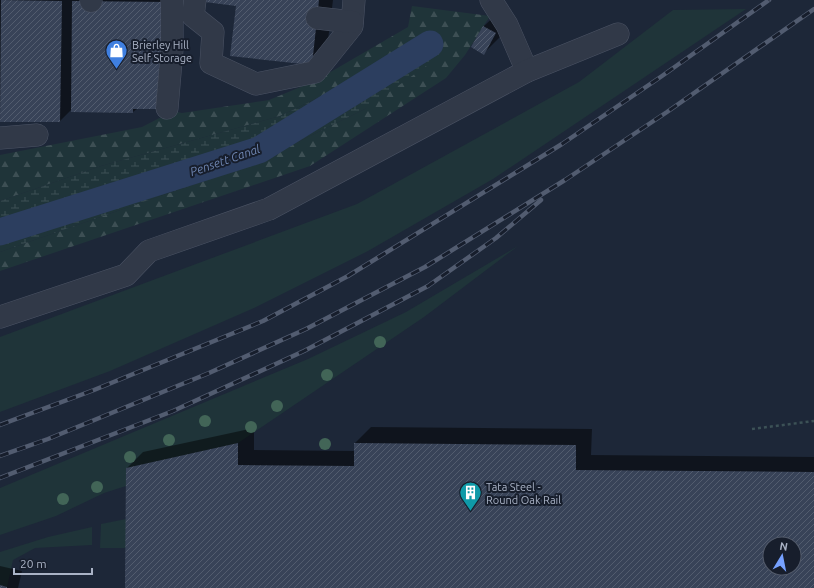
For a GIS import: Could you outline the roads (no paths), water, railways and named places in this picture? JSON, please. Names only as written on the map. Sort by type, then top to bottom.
[{"type":"lane","points":[[167,108],[172,49],[172,0]]},
{"type":"lane","points":[[195,0],[193,16],[213,32],[211,63],[256,84],[315,72],[352,26],[354,0]]},
{"type":"lane","points":[[491,0],[507,26],[527,72]]},
{"type":"lane","points":[[317,18],[352,22]]},
{"type":"lane","points":[[0,317],[126,275],[149,251],[269,209],[527,72],[618,34]]},
{"type":"lane","points":[[0,138],[37,136]]},
{"type":"waterway","name":"Pensett Canal","points":[[0,232],[259,150],[430,44]]},
{"type":"railway","points":[[0,425],[94,390],[263,321],[348,276],[562,144],[662,76],[769,0]]},
{"type":"railway","points":[[0,456],[48,439],[209,373],[306,329],[425,267],[565,180],[667,112],[814,9]]},
{"type":"railway","points":[[0,478],[173,411],[304,351],[428,286],[496,238],[541,200]]},
{"type":"place","name":"Brierley Hill Self Storage","points":[[117,70]]},
{"type":"place","name":"Tata Steel - Round Oak Rail","points":[[470,512]]}]
